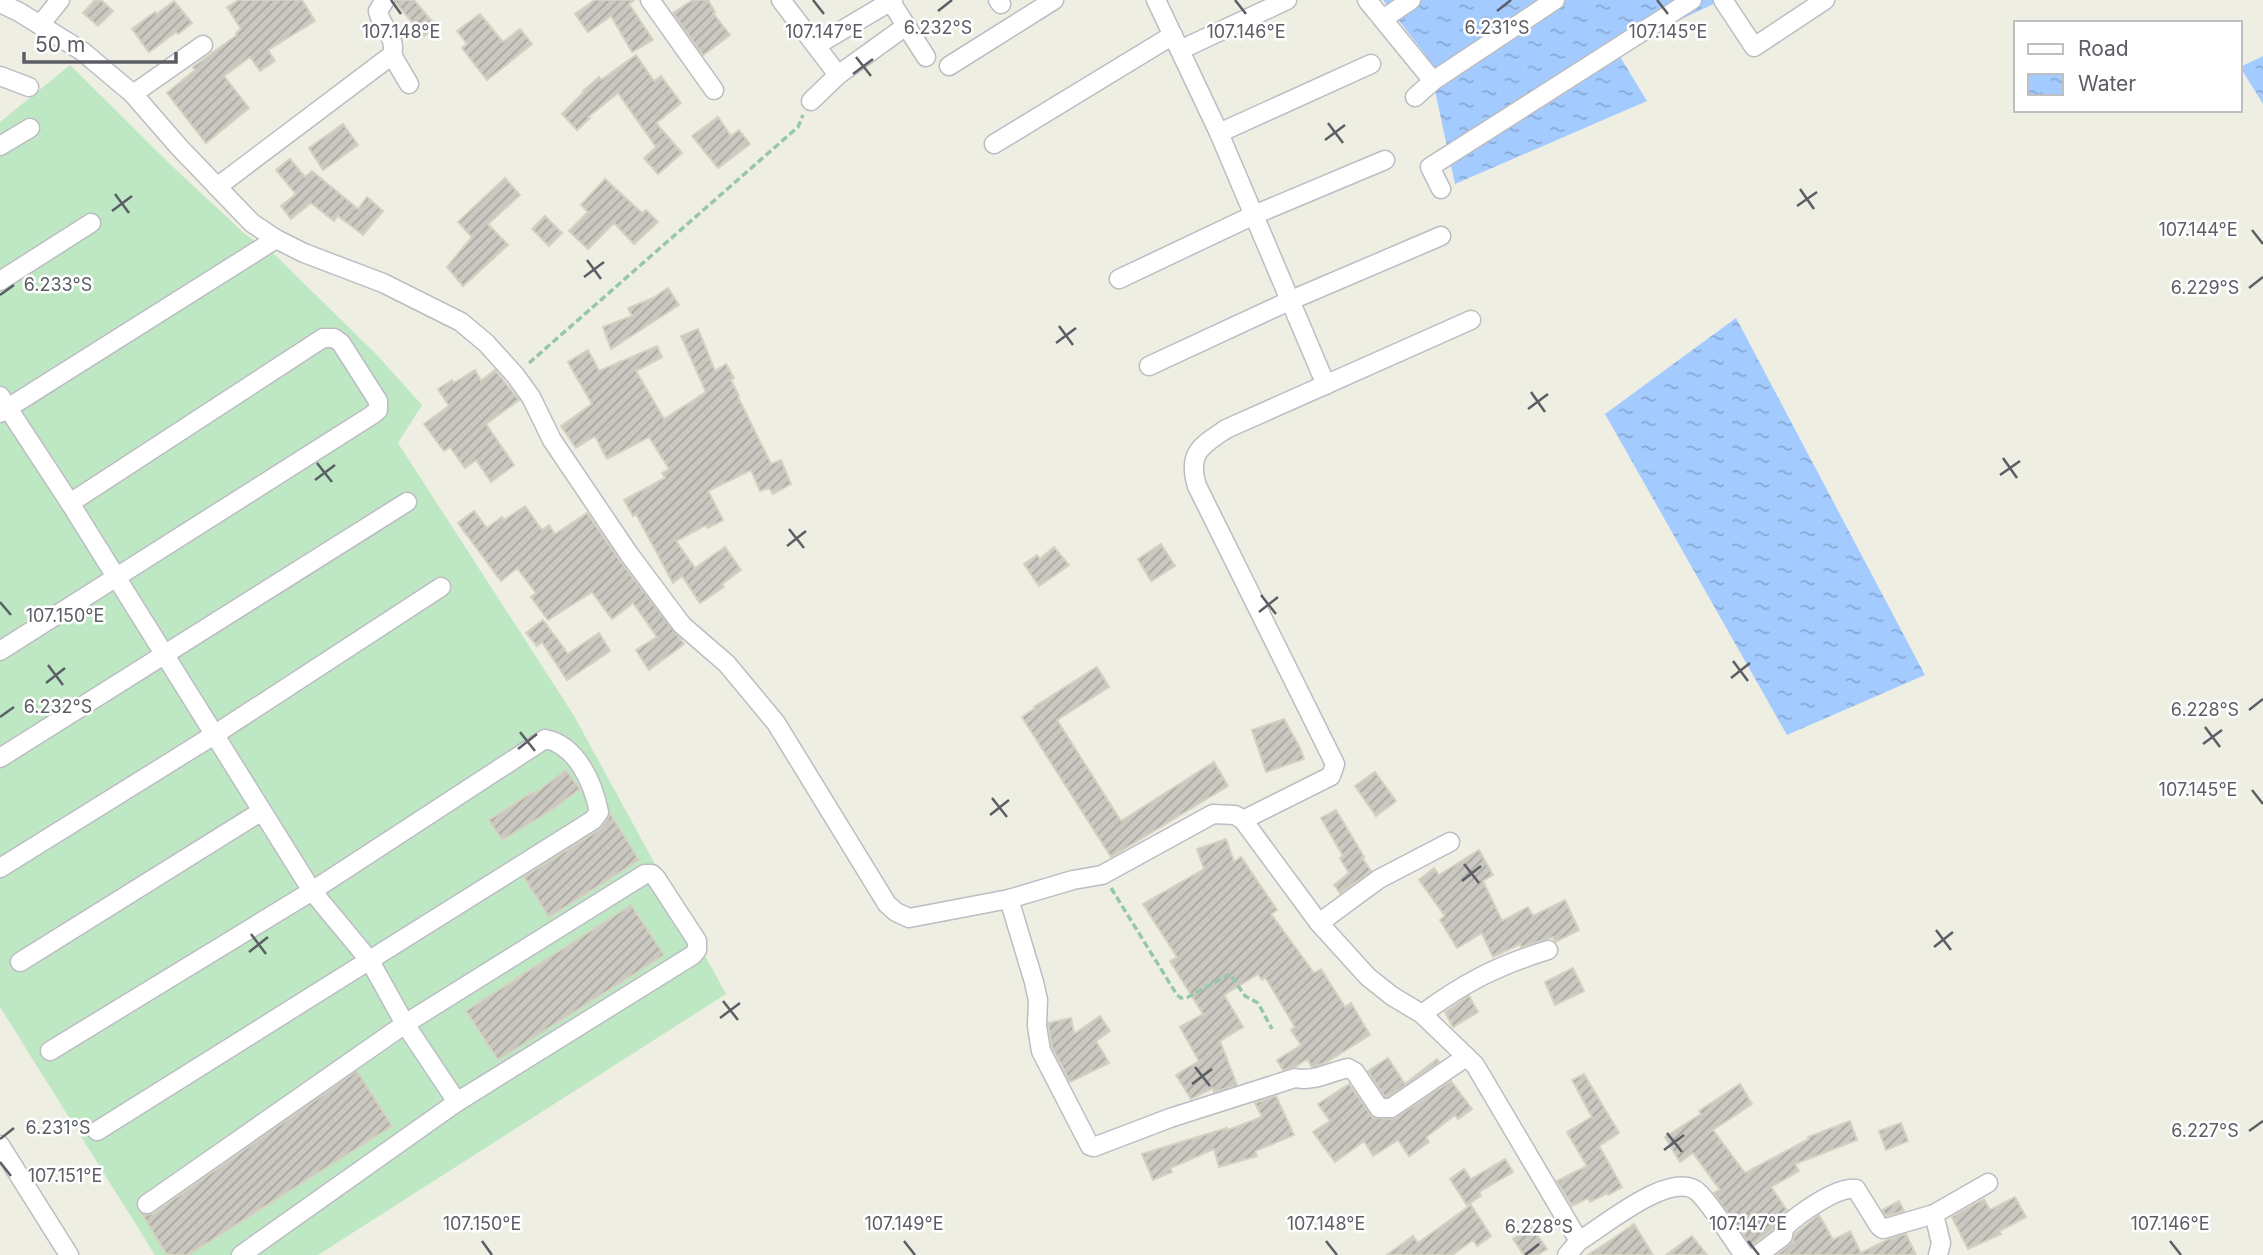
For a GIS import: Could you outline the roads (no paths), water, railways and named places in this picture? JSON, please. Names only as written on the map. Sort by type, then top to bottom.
[{"type":"street","points":[[40,24],[60,0]]},
{"type":"street","points":[[217,187],[392,55],[394,46],[391,35],[379,20],[378,11],[386,0]]},
{"type":"street","points":[[650,0],[714,90]]},
{"type":"street","points":[[781,0],[838,75]]},
{"type":"street","points":[[950,66],[1054,0]]},
{"type":"street","points":[[1156,0],[1219,133],[1326,385]]},
{"type":"street","points":[[993,144],[1176,43],[1287,0]]},
{"type":"street","points":[[1367,0],[1433,81]]},
{"type":"street","points":[[1383,19],[1411,0]]},
{"type":"street","points":[[1415,97],[1433,81],[1556,0]]},
{"type":"street","points":[[1441,189],[1430,167],[1692,0]]},
{"type":"street","points":[[1723,0],[1754,47],[1825,0]]},
{"type":"street","points":[[817,45],[892,1],[926,57]]},
{"type":"street","points":[[0,3],[17,6],[82,51],[133,94],[179,147],[252,223],[304,253],[383,284],[461,322],[486,343],[531,397],[552,440],[636,565],[682,625],[727,664],[776,723],[887,904],[896,912],[909,918],[1009,899],[1073,880],[1102,875],[1213,814],[1235,816],[1243,820],[1319,923],[1368,977],[1392,996],[1422,1014],[1475,1065],[1579,1241]]},
{"type":"street","points":[[810,101],[838,75],[906,26]]},
{"type":"street","points":[[133,94],[203,45]]},
{"type":"street","points":[[392,55],[409,83]]},
{"type":"street","points":[[1219,133],[1371,64]]},
{"type":"street","points":[[0,76],[29,87]]},
{"type":"street","points":[[0,146],[30,128]]},
{"type":"street","points":[[1119,279],[1254,215],[1385,160]]},
{"type":"street","points":[[0,281],[91,223]]},
{"type":"street","points":[[1149,366],[1289,301],[1441,236]]},
{"type":"street","points":[[276,239],[2,406],[70,503],[312,891],[370,961],[405,1024],[457,1102]]},
{"type":"street","points":[[1243,820],[1331,776],[1335,764],[1197,486],[1192,469],[1201,445],[1226,429],[1471,320]]},
{"type":"street","points":[[0,651],[372,415],[378,410],[378,401],[341,342],[334,338],[323,338],[70,503]]},
{"type":"street","points":[[0,758],[407,502]]},
{"type":"street","points":[[0,868],[214,734],[440,587]]},
{"type":"street","points":[[50,1051],[312,891],[545,739],[557,742],[585,771],[599,811],[593,820],[97,1131]]},
{"type":"street","points":[[20,962],[262,811]]},
{"type":"street","points":[[1319,923],[1379,879],[1450,842]]},
{"type":"street","points":[[147,1204],[405,1024],[645,874],[656,877],[697,941],[694,956],[457,1102],[241,1255]]},
{"type":"street","points":[[1009,899],[1038,1000],[1037,1026],[1041,1051],[1090,1146],[1094,1147],[1170,1118],[1295,1078],[1317,1078],[1348,1068],[1355,1072],[1379,1108],[1391,1108],[1466,1056]]},
{"type":"street","points":[[1422,1014],[1453,991],[1483,974],[1548,950]]},
{"type":"street","points":[[0,1145],[69,1255]]},
{"type":"street","points":[[1758,1255],[1783,1236],[1784,1228],[1792,1221],[1817,1203],[1850,1188],[1857,1189],[1883,1228],[1934,1214],[1988,1183]]},
{"type":"street","points":[[1567,1255],[1579,1241],[1651,1195],[1685,1186],[1698,1191],[1744,1255]]},
{"type":"street","points":[[1934,1214],[1941,1243],[1937,1255]]},
{"type":"water","points":[[1383,0],[1722,0],[1616,50],[1647,101],[1455,184],[1428,58]]},
{"type":"water","points":[[2263,56],[2263,104],[2242,70],[2242,66]]},
{"type":"water","points":[[1736,318],[1925,675],[1787,735],[1605,414]]}]
